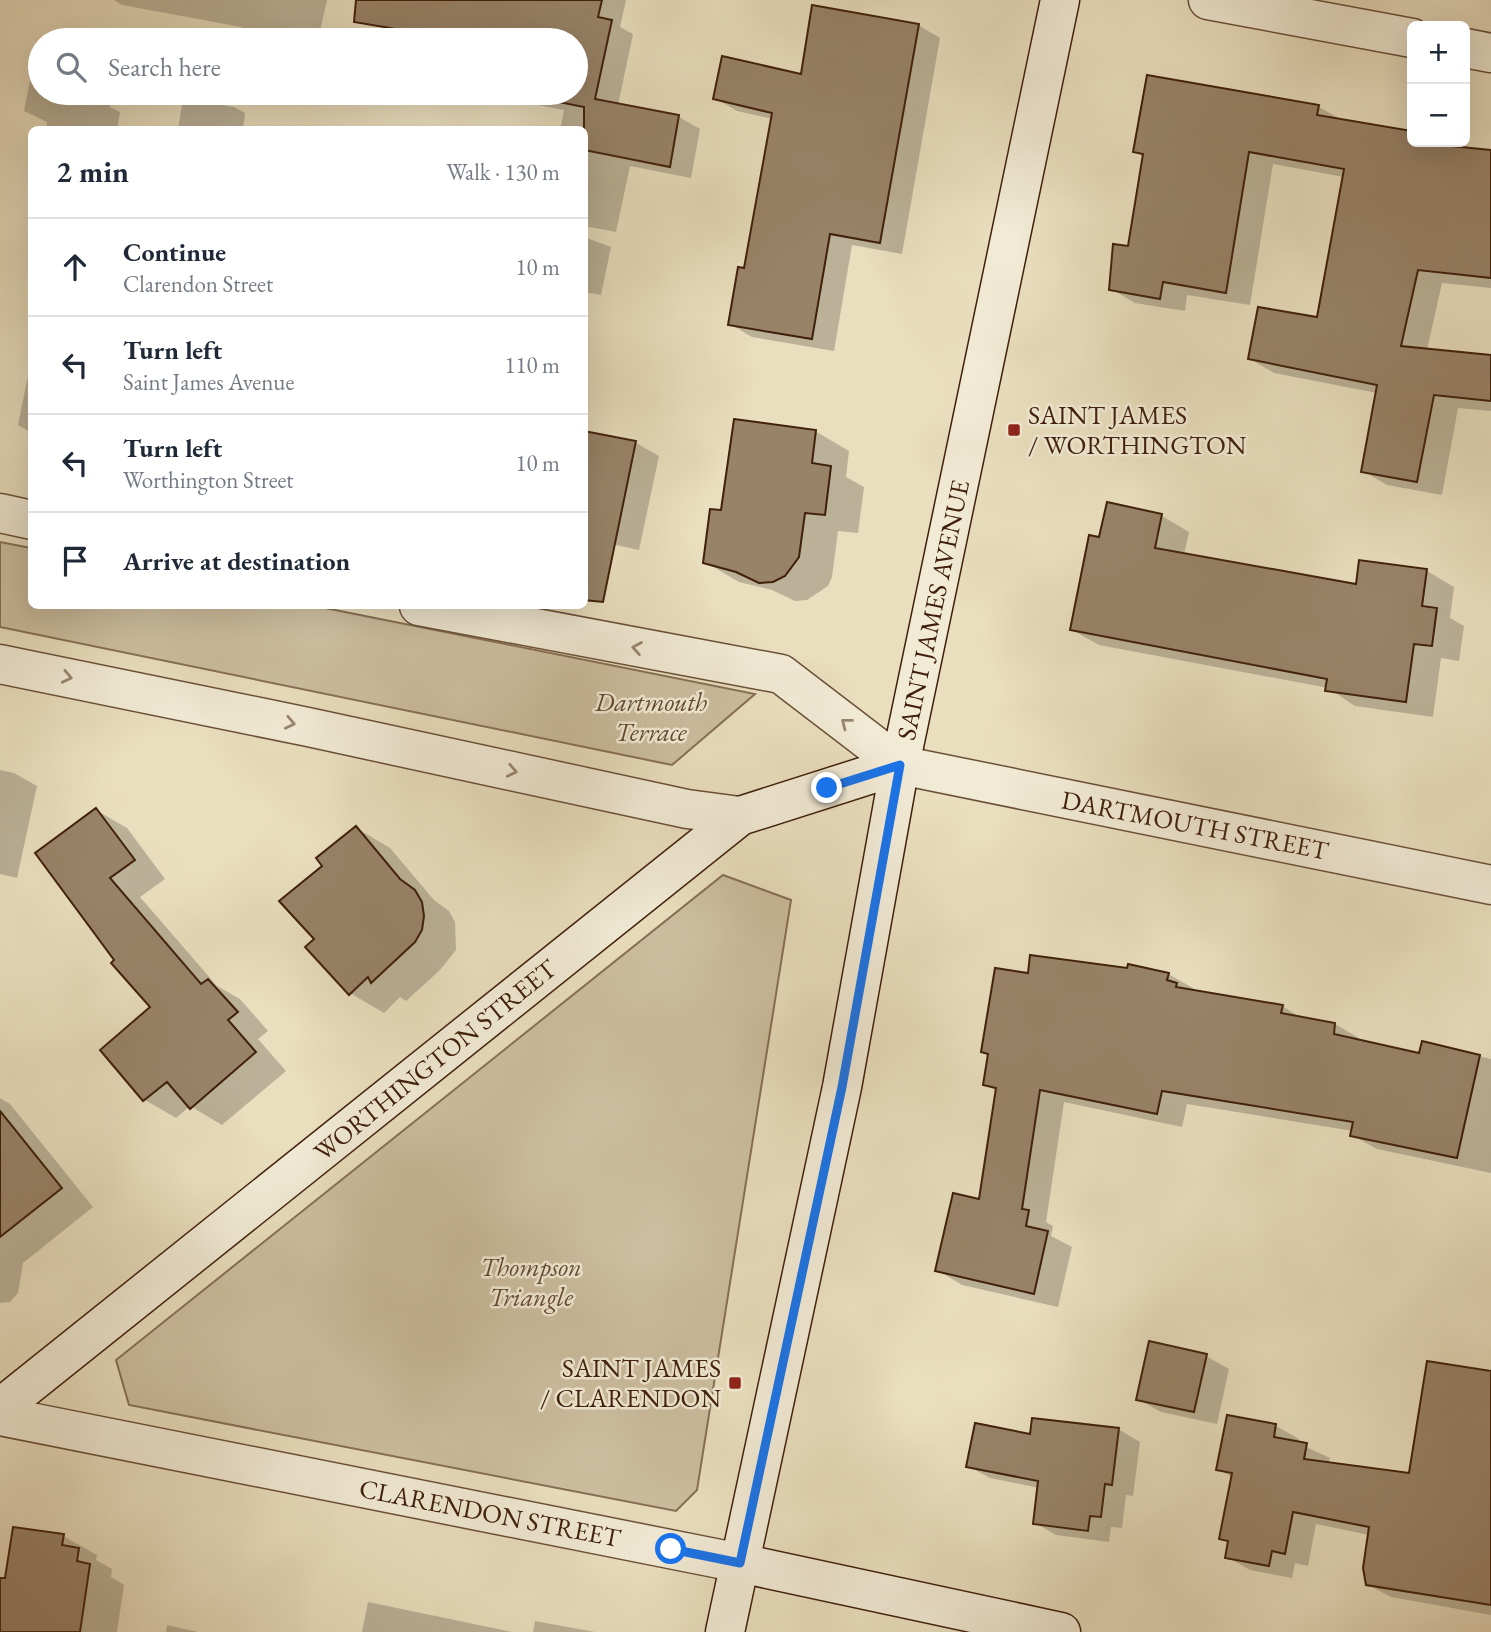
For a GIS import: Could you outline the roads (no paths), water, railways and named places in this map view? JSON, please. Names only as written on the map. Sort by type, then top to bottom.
[{"type":"street","name":"SAINT JAMES AVENUE","points":[[725,1632],[842,1087],[900,765],[1060,0]]},
{"type":"street","points":[[1208,0],[1407,37]]},
{"type":"street","points":[[1470,49],[1491,53]]},
{"type":"street","points":[[0,513],[28,519]]},
{"type":"street","points":[[435,609],[781,674],[900,765]]},
{"type":"street","points":[[0,664],[322,729],[687,809],[740,816]]},
{"type":"street","name":"WORTHINGTON STREET","points":[[0,1408],[740,816],[900,765]]},
{"type":"street","name":"DARTMOUTH STREET","points":[[900,765],[1491,885]]},
{"type":"street","name":"CLARENDON STREET","points":[[0,1416],[740,1563],[1061,1632]]},
{"type":"place","name":"SAINT JAMES / WORTHINGTON","points":[[1014,430]]},
{"type":"place","name":"SAINT JAMES / CLARENDON","points":[[735,1383]]},
{"type":"park label","name":"Dartmouth Terrace","points":[[651,717]]},
{"type":"park label","name":"Thompson Triangle","points":[[531,1282]]}]
